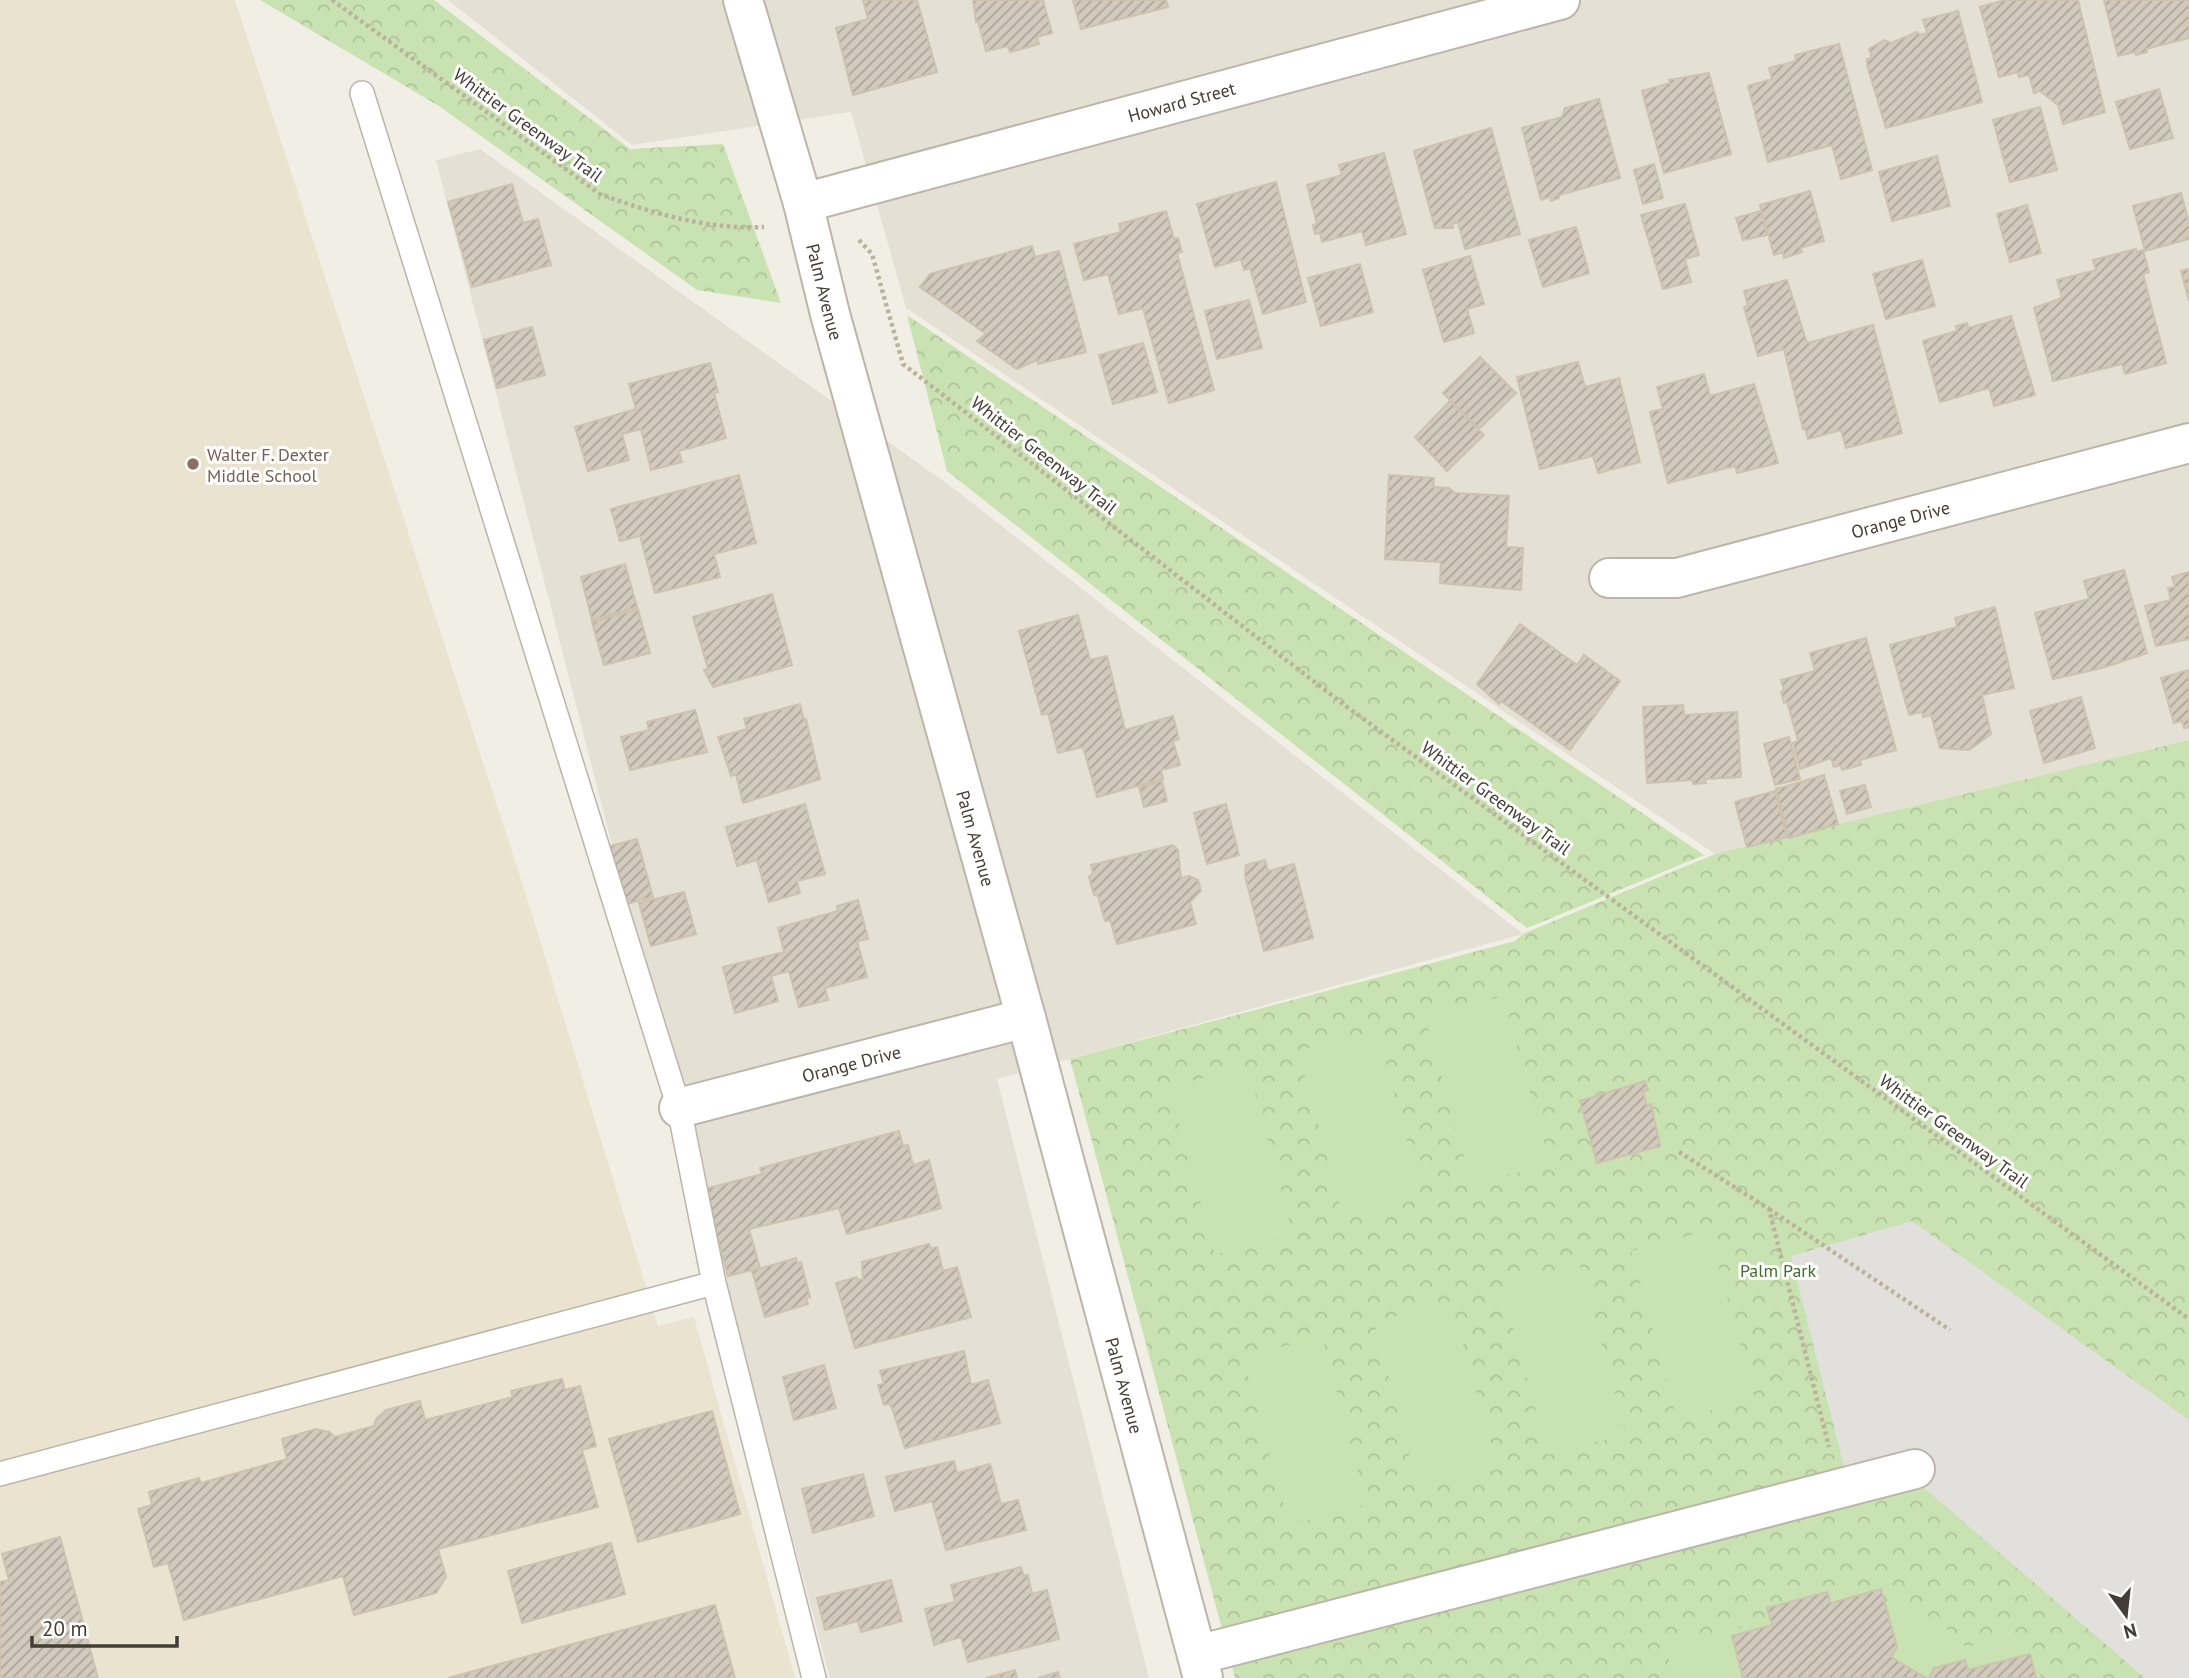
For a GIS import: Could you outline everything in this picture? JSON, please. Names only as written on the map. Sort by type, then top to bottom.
[{"type":"street","name":"Palm Avenue","points":[[743,0],[803,203],[830,314],[1026,1018],[1200,1666]]},
{"type":"street","name":"Howard Street","points":[[803,203],[1459,13],[1560,0]]},
{"type":"street","name":"Orange Drive","points":[[1609,578],[1677,578],[2189,443]]},
{"type":"street","name":"Orange Drive","points":[[679,1108],[1026,1018]]},
{"type":"street","points":[[1200,1666],[1914,1469]]},
{"type":"lane","points":[[362,93],[679,1108],[714,1283],[814,1678]]},
{"type":"lane","points":[[0,1474],[714,1283]]},
{"type":"path","name":"Whittier Greenway Trail","points":[[332,0],[600,194],[637,208],[735,229],[769,227]]},
{"type":"path","name":"Whittier Greenway Trail","points":[[860,241],[872,254],[903,364],[1347,707],[2189,1319]]},
{"type":"path","points":[[1679,1152],[1950,1330]]},
{"type":"path","points":[[1769,1209],[1840,1488]]},
{"type":"shaded area","name":"Walter F. Dexter Middle School","points":[[0,0],[235,0],[527,898],[658,1326],[694,1317],[795,1678],[0,1678]]},
{"type":"shaded area","points":[[448,0],[2189,0],[2189,740],[1715,854],[906,308],[851,112],[632,145]]},
{"type":"shaded area","points":[[480,149],[957,491],[1523,934],[997,1079],[1149,1678],[830,1678],[733,1316],[436,160]]},
{"type":"shaded area","points":[[1912,1221],[2189,1420],[2189,1678],[2145,1678],[1887,1456],[1844,1467],[1791,1256]]},
{"type":"green space","points":[[260,0],[434,0],[630,149],[723,144],[781,303],[697,290],[439,106]]},
{"type":"green space","points":[[907,315],[1704,855],[1527,928],[947,471]]},
{"type":"green space","name":"Palm Park","points":[[2189,740],[2189,1678],[1235,1678],[1070,1059],[1515,941],[1523,934],[1715,854]]},
{"type":"green space","points":[[1503,996],[1550,1164],[1472,1185],[1425,1017]]},
{"type":"green space","points":[[1377,1030],[1422,1198],[1344,1220],[1298,1051]]},
{"type":"green space","points":[[1248,1066],[1293,1234],[1215,1255],[1169,1087]]},
{"type":"green space","points":[[1709,1230],[1755,1399],[1677,1419],[1631,1251]]},
{"type":"green space","points":[[1580,1265],[1626,1434],[1548,1455],[1502,1287]]},
{"type":"green space","points":[[1451,1301],[1498,1469],[1419,1490],[1374,1322]]},
{"type":"green space","points":[[1322,1336],[1367,1504],[1289,1525],[1243,1357]]},
{"type":"green space","points":[[1880,1585],[1888,1611],[1913,1612],[1932,1618],[1966,1647],[2022,1632],[2025,1645],[2033,1650],[2041,1678],[1674,1678],[1666,1648],[1768,1620],[1767,1606],[1826,1589],[1831,1598]]},
{"type":"building","points":[[863,0],[917,0],[937,72],[853,95],[836,28],[868,19]]},
{"type":"building","points":[[973,0],[1043,0],[1052,33],[1037,37],[1039,44],[1010,52],[1008,46],[986,51],[978,21],[976,22]]},
{"type":"building","points":[[1073,0],[1166,0],[1168,7],[1081,29]]},
{"type":"building","points":[[2005,0],[2078,0],[2105,112],[2063,124],[2058,105],[2040,91],[2034,93],[2029,75],[2019,77],[2018,72],[1999,77],[1980,7]]},
{"type":"building","points":[[2104,0],[2189,0],[2189,38],[2146,49],[2147,52],[2136,55],[2135,52],[2118,56]]},
{"type":"building","points":[[1958,11],[1982,102],[1886,128],[1867,65],[1867,59],[1872,58],[1869,49],[1884,40],[1891,43],[1917,32],[1920,35],[1927,33],[1923,20]]},
{"type":"building","points":[[1839,44],[1872,170],[1841,179],[1832,145],[1768,162],[1748,86],[1772,79],[1769,68],[1796,61],[1795,55]]},
{"type":"building","points":[[1709,73],[1731,154],[1664,173],[1642,91],[1670,83],[1669,80]]},
{"type":"building","points":[[2159,89],[2173,138],[2130,149],[2116,102]]},
{"type":"building","points":[[1599,99],[1620,178],[1559,195],[1559,198],[1551,201],[1550,197],[1541,200],[1522,128],[1562,117],[1565,108]]},
{"type":"building","points":[[2040,107],[2057,170],[2010,182],[1993,120]]},
{"type":"building","points":[[1491,128],[1520,234],[1465,249],[1458,222],[1452,224],[1453,228],[1435,228],[1414,151]]},
{"type":"building","points":[[1384,153],[1406,234],[1366,245],[1362,231],[1322,242],[1320,233],[1315,234],[1313,225],[1317,224],[1307,185],[1342,175],[1339,165]]},
{"type":"building","points":[[1937,156],[1950,206],[1892,221],[1879,172]]},
{"type":"building","points":[[1654,164],[1663,198],[1643,204],[1634,170]]},
{"type":"building","points":[[1276,182],[1306,302],[1263,314],[1250,268],[1244,270],[1241,259],[1215,267],[1197,204]]},
{"type":"building","points":[[512,184],[523,223],[538,219],[551,265],[472,287],[448,202]]},
{"type":"building","points":[[1810,191],[1824,241],[1800,248],[1802,252],[1784,258],[1783,252],[1774,255],[1760,205]]},
{"type":"building","points":[[2181,193],[2189,223],[2189,239],[2145,251],[2133,206]]},
{"type":"building","points":[[1685,204],[1699,255],[1685,259],[1691,282],[1663,289],[1641,215]]},
{"type":"building","points":[[2027,205],[2041,253],[2010,262],[1997,214]]},
{"type":"building","points":[[1166,211],[1174,239],[1178,238],[1182,252],[1177,253],[1214,390],[1169,403],[1143,308],[1119,314],[1108,274],[1084,280],[1074,244],[1121,232],[1119,224]]},
{"type":"building","points":[[1761,211],[1767,235],[1743,240],[1736,218]]},
{"type":"building","points":[[1576,227],[1589,273],[1543,287],[1529,240]]},
{"type":"building","points":[[1032,246],[1035,257],[1059,251],[1086,352],[1038,364],[1037,360],[1017,369],[977,341],[986,334],[920,287],[930,274]]},
{"type":"building","points":[[2136,249],[2137,252],[2143,250],[2149,272],[2143,274],[2166,363],[2125,374],[2122,364],[2053,381],[2034,308],[2062,298],[2057,280],[2096,270],[2093,260]]},
{"type":"building","points":[[1470,256],[1484,304],[1467,309],[1474,333],[1444,342],[1423,270]]},
{"type":"building","points":[[1922,260],[1935,306],[1886,319],[1873,274]]},
{"type":"building","points":[[1360,264],[1373,312],[1321,326],[1308,278]]},
{"type":"building","points":[[2189,269],[2189,301],[2181,271]]},
{"type":"building","points":[[1787,280],[1807,343],[1873,325],[1902,433],[1846,448],[1841,430],[1808,439],[1805,428],[1803,429],[1784,349],[1758,356],[1744,307],[1748,306],[1744,291]]},
{"type":"building","points":[[1249,300],[1262,348],[1217,359],[1205,311]]},
{"type":"building","points":[[2011,316],[2035,395],[1994,406],[1989,388],[1940,402],[1923,341],[1957,331],[1956,326],[1967,323],[1968,328]]},
{"type":"building","points":[[532,327],[545,375],[497,388],[484,340]]},
{"type":"building","points":[[1143,343],[1157,392],[1113,404],[1099,355]]},
{"type":"building","points":[[1480,357],[1516,393],[1479,429],[1443,393]]},
{"type":"building","points":[[1578,362],[1585,387],[1619,378],[1640,462],[1598,473],[1593,456],[1540,469],[1517,377]]},
{"type":"building","points":[[710,363],[718,392],[714,393],[726,438],[679,451],[682,462],[651,470],[641,429],[622,434],[629,460],[588,471],[575,427],[636,409],[629,384]]},
{"type":"building","points":[[1704,374],[1710,396],[1754,384],[1778,463],[1737,473],[1735,466],[1668,483],[1650,412],[1663,409],[1657,387]]},
{"type":"building","points":[[1450,401],[1484,435],[1447,471],[1415,437]]},
{"type":"building","points":[[739,475],[756,543],[714,554],[720,577],[655,593],[640,536],[620,541],[611,509]]},
{"type":"building","points":[[1389,475],[1434,478],[1433,487],[1449,488],[1455,493],[1509,496],[1506,547],[1523,548],[1521,590],[1440,583],[1441,562],[1385,559]]},
{"type":"building","points":[[625,564],[637,607],[592,620],[581,577]]},
{"type":"building","points":[[2124,570],[2147,653],[2102,668],[2053,679],[2035,613],[2089,599],[2084,581]]},
{"type":"building","points":[[2189,572],[2189,639],[2156,646],[2145,606],[2171,600],[2168,588],[2175,587],[2172,577]]},
{"type":"building","points":[[772,594],[792,665],[713,687],[704,670],[708,669],[693,617]]},
{"type":"building","points":[[1995,607],[2014,688],[1982,695],[1991,734],[1969,750],[1940,748],[1931,715],[1923,717],[1922,712],[1909,715],[1890,645],[1957,627],[1955,618]]},
{"type":"building","points":[[638,609],[650,653],[604,665],[592,622]]},
{"type":"building","points":[[1078,615],[1090,660],[1107,656],[1125,730],[1173,716],[1179,739],[1173,741],[1180,765],[1161,770],[1163,779],[1097,797],[1083,747],[1058,753],[1048,713],[1042,715],[1019,631]]},
{"type":"building","points":[[1520,624],[1577,665],[1584,655],[1620,681],[1570,750],[1501,701],[1499,704],[1477,684]]},
{"type":"building","points":[[1866,638],[1896,750],[1860,760],[1861,765],[1842,770],[1841,765],[1834,767],[1831,758],[1800,769],[1793,743],[1798,741],[1787,702],[1784,703],[1781,680],[1815,671],[1810,653]]},
{"type":"building","points":[[2189,670],[2189,727],[2184,728],[2182,721],[2174,723],[2161,678]]},
{"type":"building","points":[[2081,697],[2095,748],[2044,763],[2030,711]]},
{"type":"building","points":[[800,704],[820,779],[743,803],[736,774],[731,776],[718,737],[747,729],[744,719]]},
{"type":"building","points":[[1683,705],[1684,715],[1737,712],[1741,777],[1705,779],[1706,783],[1693,784],[1693,780],[1647,783],[1643,707]]},
{"type":"building","points":[[695,710],[707,752],[630,770],[621,737],[649,730],[647,722]]},
{"type":"building","points":[[1789,737],[1800,779],[1775,785],[1764,744]]},
{"type":"building","points":[[1824,775],[1838,824],[1789,838],[1776,789]]},
{"type":"building","points":[[1162,781],[1167,801],[1144,807],[1139,787]]},
{"type":"building","points":[[1865,785],[1871,807],[1847,814],[1840,791]]},
{"type":"building","points":[[1775,791],[1787,837],[1747,847],[1735,802]]},
{"type":"building","points":[[805,804],[825,874],[797,881],[800,893],[769,902],[757,860],[737,866],[726,827]]},
{"type":"building","points":[[1226,804],[1239,855],[1207,864],[1194,813]]},
{"type":"building","points":[[637,839],[653,897],[626,904],[610,846]]},
{"type":"building","points":[[1173,845],[1178,850],[1181,878],[1189,876],[1198,880],[1201,891],[1190,902],[1196,924],[1117,944],[1110,920],[1105,921],[1098,896],[1094,895],[1089,877],[1093,873],[1091,865]]},
{"type":"building","points":[[1265,860],[1268,871],[1294,864],[1313,938],[1264,951],[1245,876],[1246,865]]},
{"type":"building","points":[[684,892],[696,934],[651,946],[639,903]]},
{"type":"building","points":[[858,900],[868,939],[857,941],[867,977],[825,988],[828,1000],[799,1007],[789,971],[771,976],[778,1001],[735,1013],[723,967],[784,952],[778,928],[838,911],[837,906]]},
{"type":"building","points":[[1645,1081],[1648,1090],[1643,1091],[1647,1106],[1651,1104],[1660,1146],[1597,1163],[1580,1101]]},
{"type":"building","points":[[899,1131],[903,1146],[908,1145],[913,1165],[929,1160],[941,1208],[847,1234],[839,1208],[749,1229],[760,1268],[728,1276],[705,1189],[762,1174],[760,1168]]},
{"type":"building","points":[[929,1244],[931,1249],[937,1247],[943,1271],[957,1267],[971,1317],[855,1348],[836,1283],[857,1277],[857,1280],[863,1279],[862,1262]]},
{"type":"building","points":[[796,1258],[797,1263],[801,1262],[810,1297],[806,1298],[808,1304],[765,1317],[752,1271]]},
{"type":"building","points":[[964,1351],[971,1385],[988,1380],[1000,1423],[905,1448],[892,1408],[889,1403],[884,1405],[878,1385],[884,1384],[880,1371]]},
{"type":"building","points":[[824,1365],[836,1408],[794,1420],[783,1377]]},
{"type":"building","points":[[562,1379],[565,1390],[580,1386],[596,1446],[582,1450],[598,1507],[438,1549],[446,1577],[436,1593],[354,1615],[343,1576],[184,1620],[168,1563],[154,1567],[138,1509],[152,1505],[149,1492],[199,1478],[201,1483],[287,1459],[282,1439],[316,1429],[329,1432],[335,1437],[374,1426],[376,1419],[386,1410],[420,1401],[425,1420],[513,1397],[511,1391]]},
{"type":"building","points":[[712,1411],[740,1514],[638,1542],[609,1439]]},
{"type":"building","points":[[954,1461],[957,1473],[990,1464],[1001,1504],[1018,1500],[1026,1530],[946,1550],[932,1501],[895,1511],[886,1477]]},
{"type":"building","points":[[863,1474],[874,1516],[813,1533],[802,1489]]},
{"type":"building","points":[[60,1537],[98,1678],[0,1678],[0,1582],[9,1580],[2,1554]]},
{"type":"building","points":[[611,1543],[625,1594],[522,1623],[508,1571]]},
{"type":"building","points":[[1021,1567],[1024,1576],[1028,1575],[1032,1594],[1047,1590],[1059,1639],[968,1662],[961,1637],[934,1645],[925,1609],[955,1602],[951,1585]]},
{"type":"building","points":[[891,1580],[902,1621],[861,1632],[858,1621],[825,1630],[817,1598]]},
{"type":"building","points":[[1881,1589],[1897,1647],[1891,1657],[1926,1678],[1743,1678],[1732,1636],[1772,1625],[1767,1608],[1827,1592],[1831,1603]]},
{"type":"building","points":[[715,1605],[735,1678],[448,1678]]},
{"type":"building","points":[[2030,1654],[2036,1678],[1929,1678],[1934,1668],[1965,1660],[1968,1670]]},
{"type":"building","points":[[1015,1670],[1017,1678],[986,1678]]},
{"type":"building","points":[[1058,1672],[1060,1678],[1038,1678]]},
{"type":"place","name":"Walter F. Dexter Middle School","points":[[193,464]]}]
